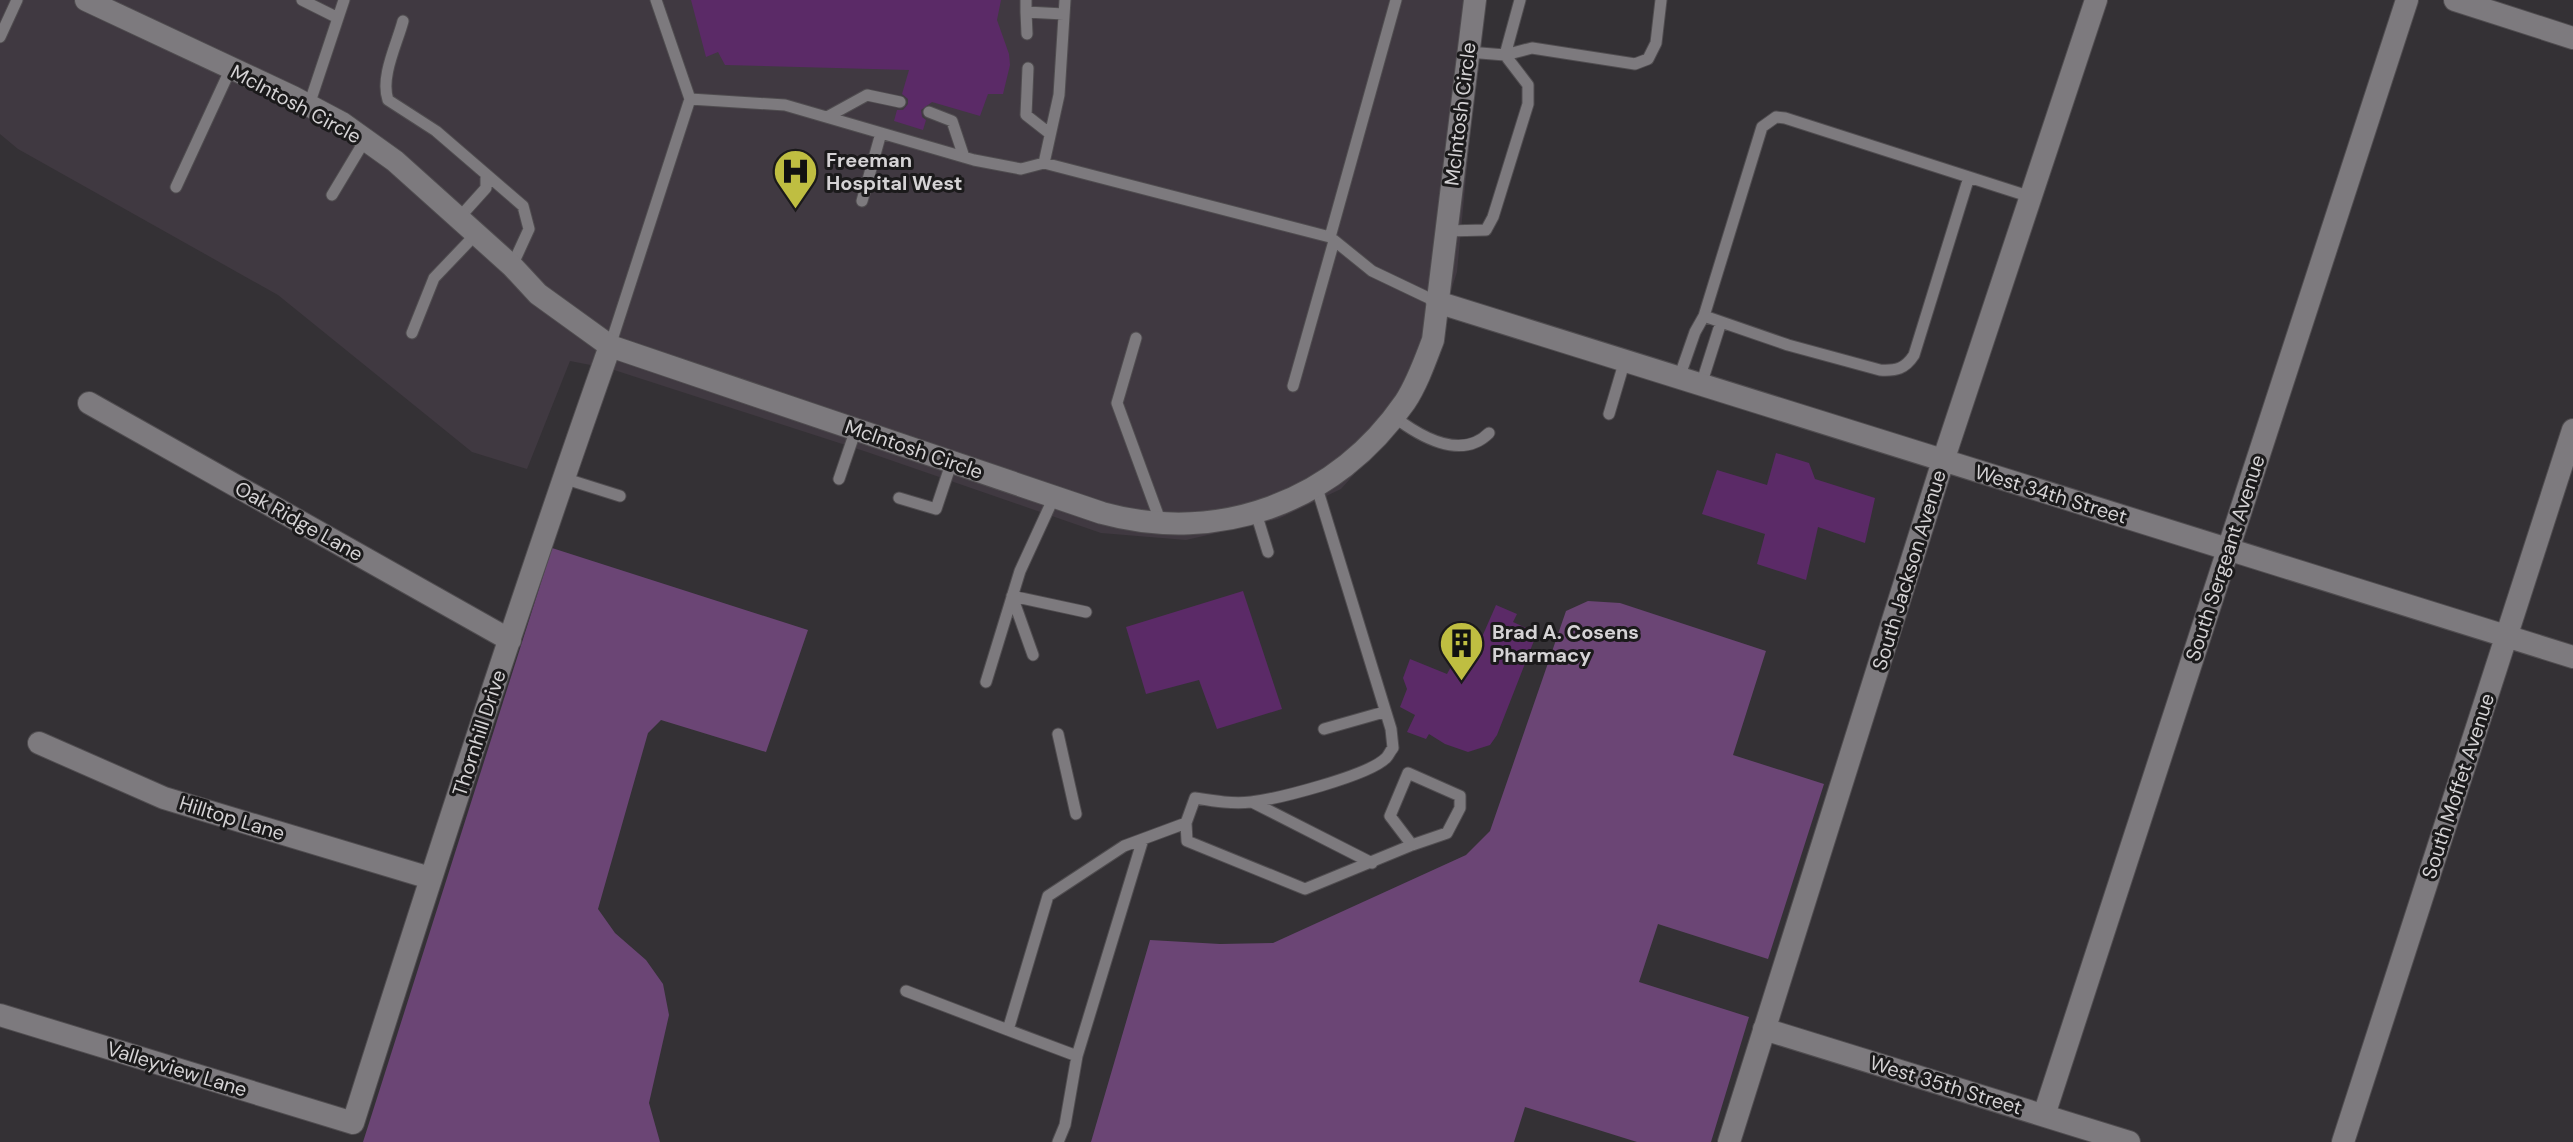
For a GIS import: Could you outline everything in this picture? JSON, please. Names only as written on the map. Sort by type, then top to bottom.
[{"type":"street","name":"McIntosh Circle","points":[[86,0],[309,105],[365,140],[395,161],[512,266],[538,294],[610,346],[1054,497],[1135,522],[1177,526],[1217,522],[1256,513],[1317,488],[1358,456],[1410,392],[1433,340],[1475,0]]},
{"type":"street","name":"South Jackson Avenue","points":[[1729,1142],[1943,461],[2096,0]]},
{"type":"street","name":"South Sergeant Avenue","points":[[2044,1115],[2407,0]]},
{"type":"street","points":[[2455,0],[2573,38]]},
{"type":"street","name":"West 34th Street","points":[[1437,302],[2573,657]]},
{"type":"street","name":"Thornhill Drive","points":[[353,1123],[430,878],[610,346]]},
{"type":"street","name":"Oak Ridge Lane","points":[[89,403],[510,640]]},
{"type":"street","name":"South Moffet Avenue","points":[[2343,1142],[2573,430]]},
{"type":"street","name":"Hilltop Lane","points":[[39,743],[164,798],[430,878]]},
{"type":"street","name":"Valleyview Lane","points":[[0,1015],[353,1123]]},
{"type":"street","name":"West 35th Street","points":[[1764,1029],[2129,1142]]},
{"type":"lane","points":[[0,37],[3,23],[17,0]]},
{"type":"lane","points":[[302,0],[338,18]]},
{"type":"lane","points":[[309,105],[344,0]]},
{"type":"lane","points":[[610,346],[690,99],[656,0]]},
{"type":"lane","points":[[1044,163],[1059,95],[1065,0]]},
{"type":"lane","points":[[1293,386],[1396,0]]},
{"type":"lane","points":[[1505,55],[1520,0]]},
{"type":"lane","points":[[1468,52],[1505,55],[1532,48],[1635,64],[1648,59],[1656,43],[1661,0]]},
{"type":"lane","points":[[1027,34],[1026,6],[1064,14]]},
{"type":"lane","points":[[403,21],[387,76],[385,91],[388,100],[436,131],[523,206],[529,229],[512,266]]},
{"type":"lane","points":[[1446,231],[1486,230],[1493,217],[1528,104],[1528,85],[1505,55]]},
{"type":"lane","points":[[176,187],[231,68]]},
{"type":"lane","points":[[1028,68],[1026,115],[1049,133]]},
{"type":"lane","points":[[827,117],[867,95],[900,102]]},
{"type":"lane","points":[[690,99],[785,105],[964,157],[1021,169],[1044,163],[1332,239],[1372,271],[1437,302]]},
{"type":"lane","points":[[929,112],[952,121],[964,157]]},
{"type":"lane","points":[[1679,378],[1704,316],[1762,127],[1769,119],[1785,118],[2031,197]]},
{"type":"lane","points":[[862,201],[881,133]]},
{"type":"lane","points":[[332,195],[365,140]]},
{"type":"lane","points":[[459,218],[486,188],[486,175]]},
{"type":"lane","points":[[1704,316],[1788,345],[1880,370],[1902,368],[1914,355],[1969,177]]},
{"type":"lane","points":[[412,333],[434,278],[476,234]]},
{"type":"lane","points":[[1701,385],[1721,322]]},
{"type":"lane","points":[[1136,338],[1117,403],[1162,524]]},
{"type":"lane","points":[[1609,414],[1625,360]]},
{"type":"lane","points":[[1393,416],[1411,431],[1451,446],[1469,446],[1480,442],[1489,433]]},
{"type":"lane","points":[[839,479],[856,429]]},
{"type":"lane","points":[[899,498],[936,509],[952,461]]},
{"type":"lane","points":[[563,478],[620,496]]},
{"type":"lane","points":[[1317,488],[1391,729],[1393,748],[1385,759],[1358,773],[1317,786],[1251,802],[1195,798],[1186,823],[1187,841],[1305,889],[1447,833],[1460,808],[1460,796],[1408,773],[1390,816],[1412,845]]},
{"type":"lane","points":[[986,682],[1028,550],[1054,497]]},
{"type":"lane","points":[[1256,513],[1268,552]]},
{"type":"lane","points":[[1012,596],[1086,612]]},
{"type":"lane","points":[[1012,596],[1033,655]]},
{"type":"lane","points":[[1324,729],[1384,712]]},
{"type":"lane","points":[[1058,734],[1076,814]]},
{"type":"lane","points":[[1251,802],[1372,863]]},
{"type":"lane","points":[[1008,1030],[1048,896],[1124,846],[1186,823]]},
{"type":"lane","points":[[1058,1142],[1065,1125],[1077,1056],[1143,839]]},
{"type":"lane","points":[[906,991],[1077,1056]]},
{"type":"shaded area","name":"Freeman Hospital West","points":[[0,0],[1483,0],[1457,272],[1414,407],[1341,489],[1278,519],[1186,540],[1101,533],[867,452],[611,369],[570,361],[527,469],[472,452],[278,295],[18,149],[0,134]]},
{"type":"shaded area","points":[[552,548],[808,630],[766,752],[661,720],[648,733],[598,909],[615,933],[646,960],[663,984],[669,1015],[649,1103],[660,1142],[363,1142]]},
{"type":"shaded area","points":[[1588,601],[1620,603],[1766,651],[1733,755],[1824,784],[1768,959],[1658,924],[1639,982],[1749,1017],[1711,1142],[1637,1142],[1525,1107],[1514,1142],[1091,1142],[1150,940],[1273,943],[1466,855],[1490,831],[1566,611]]},
{"type":"building","points":[[691,0],[1001,0],[997,20],[1010,65],[1003,94],[988,94],[980,116],[932,102],[921,110],[926,120],[923,130],[894,121],[897,110],[903,110],[908,104],[908,99],[902,94],[909,70],[725,65],[718,52],[706,57]]},
{"type":"building","points":[[1776,453],[1809,463],[1815,479],[1875,498],[1865,543],[1818,527],[1806,580],[1757,564],[1765,534],[1702,514],[1717,470],[1767,485]]},
{"type":"building","points":[[1243,591],[1282,709],[1217,729],[1199,680],[1146,694],[1126,627]]},
{"type":"building","name":"Brad A. Cosens Pharmacy","points":[[1496,605],[1517,614],[1513,622],[1537,633],[1497,735],[1490,745],[1468,752],[1429,734],[1426,739],[1407,732],[1415,715],[1400,707],[1407,689],[1403,678],[1410,659],[1447,674],[1453,663],[1468,669]]},
{"type":"place","name":"Freeman Hospital West","points":[[795,210]]},
{"type":"place","name":"Brad A. Cosens Pharmacy","points":[[1461,683]]}]
